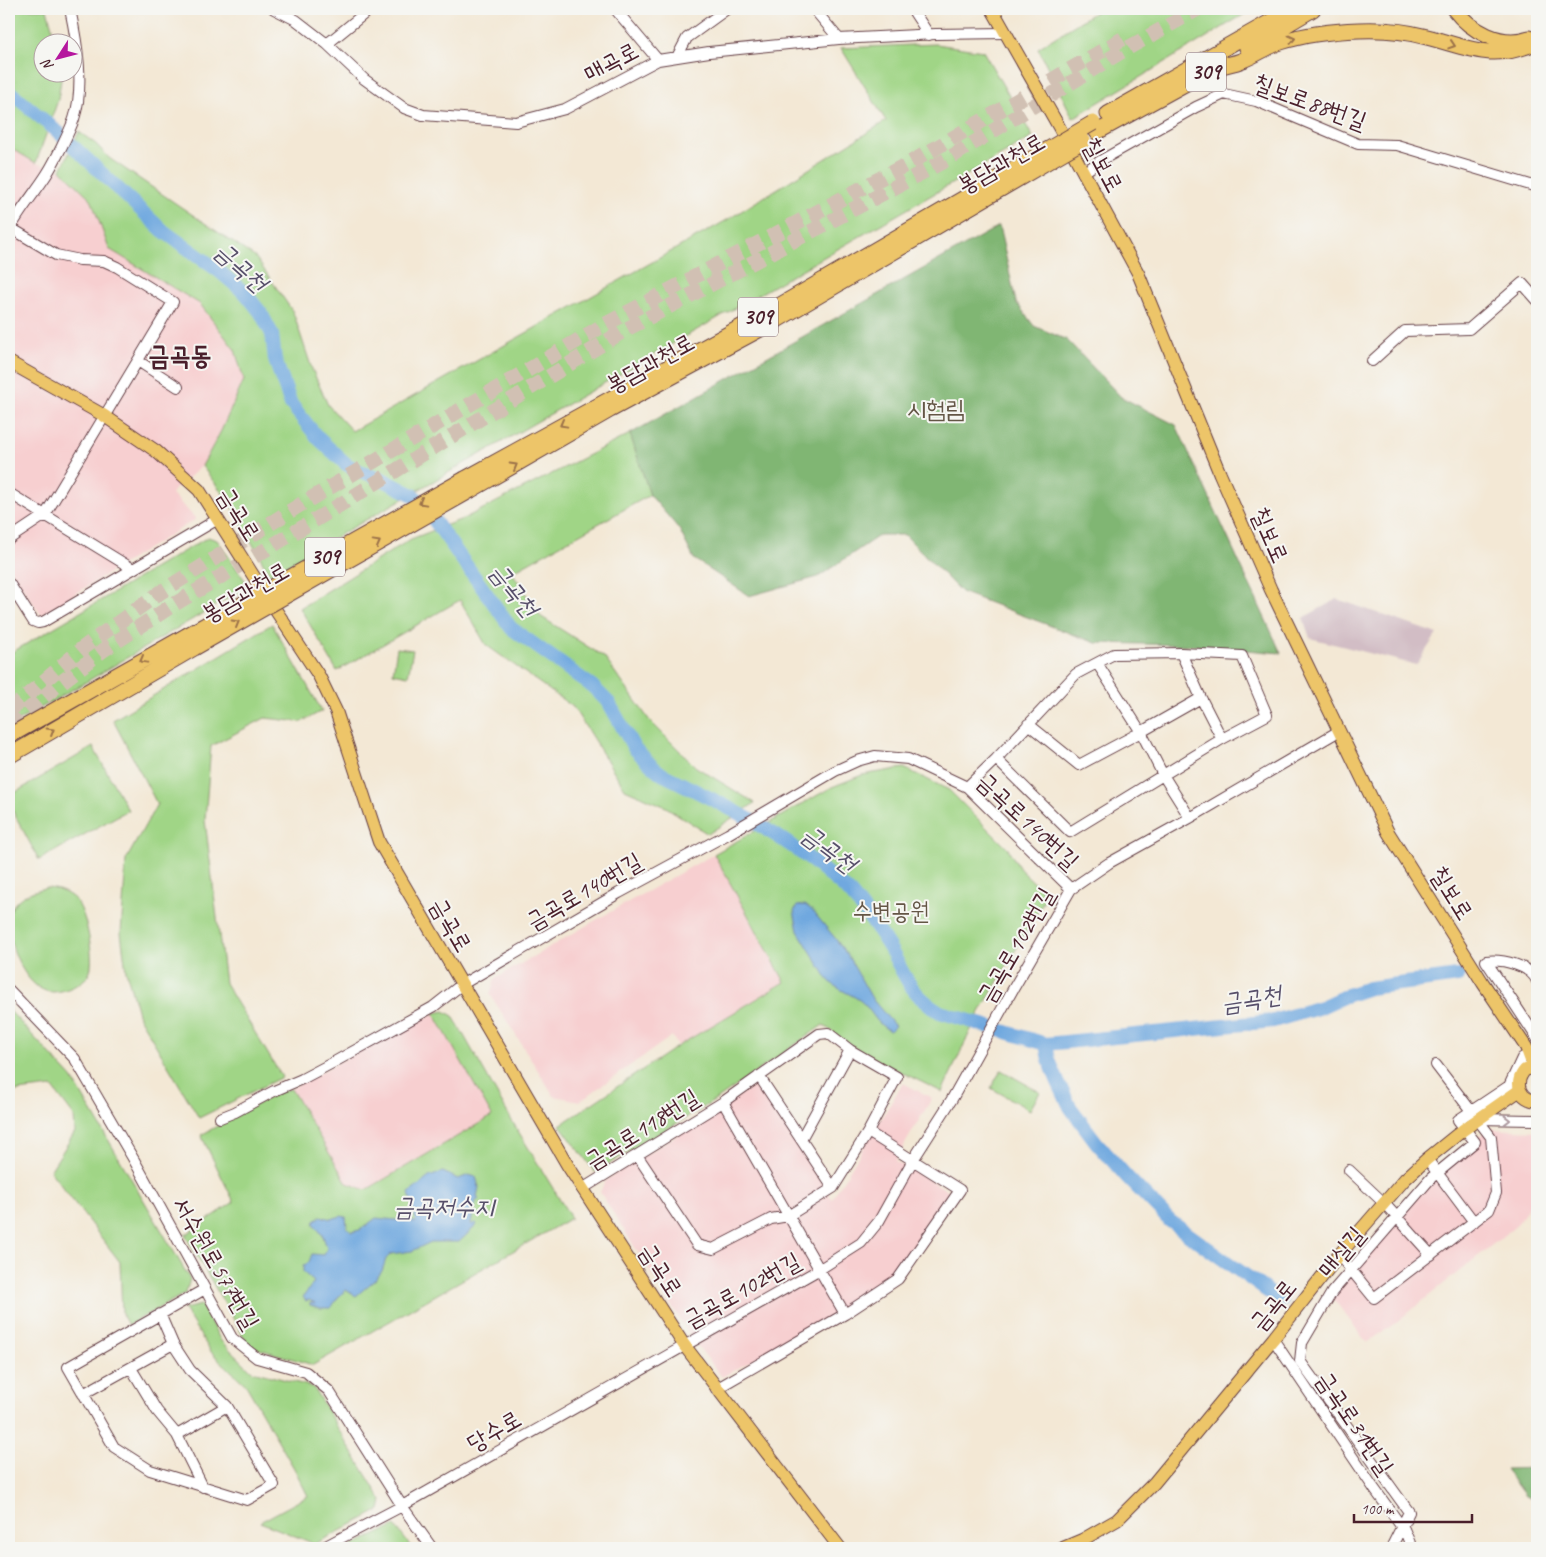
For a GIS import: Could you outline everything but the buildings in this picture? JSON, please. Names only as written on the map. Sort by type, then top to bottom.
[{"type":"highway","points":[[1211,62],[1237,33],[1276,9]]},
{"type":"highway","name":"봉담과천로","points":[[1211,62],[1294,9]]},
{"type":"highway","name":"봉담과천로","points":[[9,756],[190,642],[278,583],[610,410],[777,320],[1095,127],[1211,62],[1313,9]]},
{"type":"highway","points":[[1454,9],[1474,29],[1491,37],[1508,40],[1525,39],[1537,35]]},
{"type":"highway","points":[[1211,62],[1241,61],[1280,42],[1320,33],[1394,30],[1427,37],[1466,50],[1488,52],[1507,52],[1528,47],[1537,42]]},
{"type":"highway","name":"봉담과천로","points":[[9,736],[190,642]]},
{"type":"main road","name":"칠보로","points":[[992,9],[1138,273],[1220,474],[1263,572],[1388,832],[1534,1059]]},
{"type":"main road","name":"금곡로","points":[[9,362],[103,416],[156,451],[199,490],[319,676],[336,711],[379,842],[582,1189],[684,1346],[840,1548]]},
{"type":"main road","points":[[1534,1059],[1522,1073],[1519,1081],[1520,1090],[1525,1097],[1537,1101]]},
{"type":"main road","name":"금곡로","points":[[1063,1548],[1082,1540],[1117,1520],[1154,1483],[1340,1255],[1405,1179],[1464,1129],[1474,1115],[1520,1090]]},
{"type":"street","points":[[9,538],[45,516],[103,416],[173,302],[104,261],[80,260],[56,254],[9,229],[48,172],[74,118],[79,88],[76,39],[70,9]]},
{"type":"street","name":"매곡로","points":[[274,9],[296,20],[328,44],[364,79],[404,108],[423,115],[516,122],[565,109],[658,60],[709,52],[839,39],[1006,33]]},
{"type":"street","points":[[328,44],[370,9]]},
{"type":"street","points":[[616,9],[658,60]]},
{"type":"street","points":[[677,57],[687,38],[727,9]]},
{"type":"street","points":[[912,9],[929,35]]},
{"type":"street","points":[[817,10],[839,39]]},
{"type":"street","name":"칠보로88번길","points":[[1083,173],[1100,161],[1196,107],[1224,94],[1256,100],[1358,144],[1396,146],[1537,187]]},
{"type":"street","points":[[1372,361],[1405,331],[1469,329],[1522,283],[1537,300]]},
{"type":"street","points":[[138,361],[178,387]]},
{"type":"street","points":[[9,493],[133,570]]},
{"type":"street","points":[[9,584],[33,621],[38,623],[44,622],[218,519]]},
{"type":"street","points":[[1180,653],[1222,739]]},
{"type":"street","points":[[966,787],[996,759],[1076,674],[1114,654],[1180,653],[1242,656],[1267,715],[1163,774],[1070,832],[996,759]]},
{"type":"street","points":[[1097,662],[1141,732],[1163,774],[1190,818]]},
{"type":"street","points":[[1028,724],[1078,765],[1201,698]]},
{"type":"street","name":"금곡로102번길","points":[[684,1346],[820,1269],[861,1242],[879,1221],[913,1160],[952,1099],[974,1056],[1071,889],[1109,863],[1339,731]]},
{"type":"street","name":"금곡로140번길","points":[[220,1118],[235,1112],[274,1090],[302,1079],[433,1007],[461,985],[619,893],[728,834],[834,771],[875,756],[908,759],[966,787],[1071,889]]},
{"type":"street","points":[[1470,962],[1490,954],[1534,969],[1537,972]]},
{"type":"street","points":[[1537,981],[1534,975],[1523,968],[1498,960],[1486,961],[1537,1038]]},
{"type":"street","name":"서수원로577번길","points":[[9,990],[76,1059],[232,1338],[257,1358],[306,1372],[329,1391],[402,1506],[432,1548]]},
{"type":"street","name":"금곡로118번길","points":[[582,1189],[723,1102],[820,1034],[828,1033],[850,1050],[897,1077]]},
{"type":"street","points":[[801,1139],[850,1050]]},
{"type":"street","points":[[1474,1115],[1509,1086],[1522,1058],[1534,1059]]},
{"type":"street","points":[[1340,1255],[1374,1298],[1489,1210],[1496,1193],[1491,1136],[1436,1066]]},
{"type":"street","points":[[759,1076],[833,1188]]},
{"type":"street","name":"금곡로102번길","points":[[820,1269],[788,1216],[833,1188],[868,1132],[897,1077]]},
{"type":"street","name":"금곡로118번길","points":[[723,1102],[788,1216]]},
{"type":"street","points":[[1474,1115],[1537,1120]]},
{"type":"street","name":"매실길","points":[[1393,1548],[1409,1512],[1300,1360],[1302,1343],[1332,1292],[1431,1178],[1475,1142],[1464,1129]]},
{"type":"street","points":[[716,1389],[845,1314],[898,1279],[960,1190],[868,1132]]},
{"type":"street","points":[[638,1155],[697,1245],[712,1249],[771,1219],[788,1216]]},
{"type":"street","points":[[1427,1159],[1474,1222]]},
{"type":"street","points":[[1349,1170],[1384,1203],[1431,1255]]},
{"type":"street","points":[[820,1269],[845,1314]]},
{"type":"street","points":[[160,1314],[173,1344],[190,1370],[227,1406],[274,1485],[247,1500],[150,1470],[114,1447],[68,1367],[160,1314],[205,1289]]},
{"type":"street","name":"금곡로31번길","points":[[1273,1339],[1373,1487],[1403,1527],[1412,1548]]},
{"type":"street","points":[[83,1394],[173,1344]]},
{"type":"street","name":"당수로","points":[[322,1548],[402,1506],[684,1346]]},
{"type":"street","points":[[131,1368],[157,1411],[177,1435],[204,1486]]},
{"type":"street","points":[[177,1435],[227,1406]]},
{"type":"shaded area","points":[[9,147],[36,163],[61,170],[91,199],[109,249],[200,304],[235,350],[244,380],[221,431],[202,466],[171,493],[196,519],[41,615],[9,567]]},
{"type":"shaded area","points":[[1337,599],[1437,634],[1416,665],[1310,638],[1303,618]]},
{"type":"shaded area","points":[[714,854],[785,982],[678,1046],[672,1036],[580,1101],[554,1096],[490,994],[495,979]]},
{"type":"shaded area","points":[[434,1013],[492,1116],[366,1191],[347,1183],[291,1089],[394,1032]]},
{"type":"shaded area","points":[[903,1083],[932,1098],[895,1161],[949,1191],[931,1223],[892,1274],[843,1310],[722,1377],[693,1340],[600,1192],[606,1180],[753,1087],[760,1088],[832,1199]]},
{"type":"shaded area","points":[[1489,1129],[1537,1131],[1537,1194],[1517,1225],[1394,1324],[1367,1343],[1332,1297],[1428,1177]]},
{"type":"green space","points":[[9,9],[47,9],[53,32],[32,32],[32,82],[61,82],[58,100],[36,163],[9,147]]},
{"type":"green space","points":[[1100,9],[1253,9],[1073,118],[1038,48]]},
{"type":"green space","points":[[936,44],[983,51],[1033,137],[270,575],[229,502],[202,466],[221,431],[244,380],[235,350],[200,304],[109,249],[91,199],[61,170],[79,132],[96,144],[109,158],[256,258],[293,312],[312,369],[328,405],[352,431],[727,220],[886,121],[841,48]]},
{"type":"green space","name":"시험림","points":[[999,226],[1016,302],[1034,326],[1067,340],[1121,397],[1176,425],[1281,653],[1187,645],[1096,643],[961,592],[905,535],[880,535],[818,577],[749,596],[694,559],[679,529],[650,495],[630,434]]},
{"type":"green space","points":[[630,434],[650,495],[512,572],[540,616],[604,657],[650,721],[696,767],[755,803],[708,834],[666,807],[625,789],[573,707],[486,645],[460,600],[337,671],[300,608],[411,539],[465,518]]},
{"type":"green space","points":[[208,537],[217,540],[249,586],[9,726],[9,654]]},
{"type":"green space","points":[[272,624],[322,711],[301,722],[265,718],[211,746],[205,820],[225,983],[282,1077],[199,1118],[139,1017],[126,971],[121,933],[126,860],[157,804],[113,720]]},
{"type":"green space","points":[[397,648],[413,650],[408,676],[393,673]]},
{"type":"green space","points":[[93,747],[128,810],[39,860],[9,804],[9,796]]},
{"type":"green space","name":"수변공원","points":[[904,768],[949,790],[1008,849],[1020,869],[1047,895],[975,1021],[942,1092],[862,1053],[823,1025],[719,1098],[595,1172],[560,1125],[678,1046],[785,982],[714,854],[832,787],[862,775]]},
{"type":"green space","points":[[47,888],[64,892],[77,902],[87,927],[91,950],[88,976],[74,986],[57,992],[46,991],[29,979],[16,957],[9,933],[10,912],[16,902],[36,890]]},
{"type":"green space","points":[[9,1010],[72,1078],[190,1279],[186,1293],[128,1325],[122,1314],[120,1262],[50,1171],[75,1132],[74,1116],[52,1087],[9,1092]]},
{"type":"green space","points":[[444,1011],[453,1016],[512,1121],[571,1218],[313,1365],[249,1346],[185,1235],[234,1202],[201,1135],[281,1091],[291,1089],[347,1183],[366,1190],[492,1116],[434,1013]]},
{"type":"green space","points":[[1001,1070],[1040,1092],[1030,1110],[991,1088]]},
{"type":"green space","points":[[201,1305],[221,1341],[252,1371],[313,1387],[382,1501],[380,1510],[315,1544],[260,1522],[308,1496],[246,1385],[211,1352],[184,1309]]},
{"type":"green space","points":[[1537,1468],[1537,1501],[1525,1496],[1505,1469]]},
{"type":"green space","points":[[395,1526],[412,1548],[347,1548]]},
{"type":"water","points":[[805,905],[811,909],[848,956],[873,1000],[895,1026],[890,1031],[879,1022],[861,1001],[831,983],[827,978],[798,931],[794,911],[797,906]]},
{"type":"water","name":"금곡저수지","points":[[443,1172],[458,1179],[469,1175],[476,1177],[479,1187],[477,1197],[479,1199],[476,1201],[471,1223],[472,1225],[475,1222],[477,1225],[459,1242],[431,1242],[412,1251],[391,1254],[386,1259],[382,1271],[377,1278],[356,1296],[346,1290],[339,1296],[331,1308],[320,1308],[310,1305],[310,1303],[315,1303],[309,1300],[306,1301],[303,1297],[314,1282],[303,1272],[303,1266],[309,1262],[312,1254],[324,1255],[327,1248],[323,1236],[314,1224],[315,1221],[321,1216],[331,1219],[341,1216],[346,1217],[347,1227],[351,1232],[360,1230],[376,1218],[416,1222],[409,1193],[429,1177]]},
{"type":"waterway","name":"금곡천","points":[[9,91],[58,132],[162,230],[219,271],[246,294],[261,313],[272,334],[275,360],[291,404],[318,438],[346,464],[380,478],[413,495],[424,506],[511,628],[592,686],[609,703],[634,748],[652,766],[662,774],[727,807],[790,844],[848,891],[889,947],[909,984],[921,998],[940,1012],[1046,1044],[1273,1021],[1321,1007],[1369,988],[1458,976]]},
{"type":"waterway","name":"금곡천","points":[[1046,1044],[1049,1060],[1070,1107],[1096,1142],[1127,1177],[1170,1221],[1281,1301]]},
{"type":"tunnel","points":[[9,726],[102,651],[170,607],[625,330],[946,160],[1119,53],[1198,9]]},
{"type":"tunnel","points":[[9,711],[84,647],[161,592],[300,505],[604,325],[915,160],[1124,38]]},
{"type":"district","name":"금곡동","points":[[180,355]]}]
